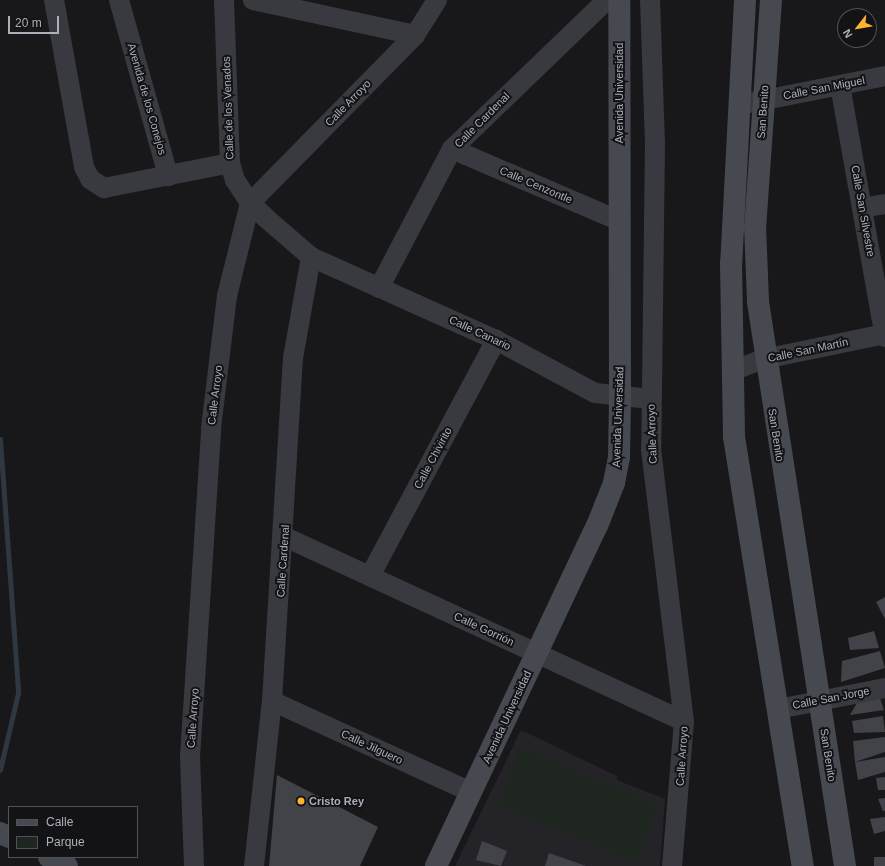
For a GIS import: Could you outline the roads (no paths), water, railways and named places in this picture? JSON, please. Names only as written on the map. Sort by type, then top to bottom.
[{"type":"main road","name":"Avenida Universidad","points":[[436,866],[537,653],[614,483],[619,456],[620,398],[619,0]]},
{"type":"main road","points":[[745,0],[731,262],[732,371],[739,480],[803,866]]},
{"type":"main road","name":"San Benito","points":[[771,0],[755,226],[764,359],[820,701],[845,866]]},
{"type":"main road","points":[[51,858],[67,866]]},
{"type":"street","points":[[54,0],[84,167],[90,179],[104,188],[230,163]]},
{"type":"street","name":"Avenida de los Conejos","points":[[119,0],[168,176]]},
{"type":"street","name":"Calle de los Venados","points":[[224,0],[230,163],[235,180],[250,202],[311,257]]},
{"type":"street","points":[[253,0],[415,35]]},
{"type":"street","name":"Calle Arroyo","points":[[194,866],[190,757],[211,428],[227,296],[250,202],[415,35],[437,0]]},
{"type":"street","name":"Calle Cardenal","points":[[379,288],[452,149],[608,0]]},
{"type":"street","name":"Calle Arroyo","points":[[650,0],[655,143],[651,399],[658,524],[684,721],[672,866]]},
{"type":"street","name":"Calle San Miguel","points":[[739,105],[885,76]]},
{"type":"street","name":"Calle San Silvestre","points":[[840,85],[885,335]]},
{"type":"street","name":"Calle Cenzontle","points":[[452,149],[620,221]]},
{"type":"street","points":[[862,208],[885,204]]},
{"type":"street","name":"Calle Cardenal","points":[[254,866],[272,701],[285,537],[293,358],[311,257]]},
{"type":"street","name":"Calle Canario","points":[[311,257],[496,340],[595,393],[620,398],[651,399]]},
{"type":"street","name":"Calle San Martín","points":[[732,371],[764,359],[885,335]]},
{"type":"street","name":"Calle Chivirito","points":[[370,576],[496,340]]},
{"type":"street","name":"Calle Gorrión","points":[[285,537],[684,721]]},
{"type":"street","name":"Calle San Jorge","points":[[778,709],[885,688]]},
{"type":"street","name":"Calle Jilguero","points":[[272,701],[471,792]]},
{"type":"waterway","points":[[0,439],[18,693],[0,770]]},
{"type":"place","name":"Cristo Rey","points":[[301,801]]}]
